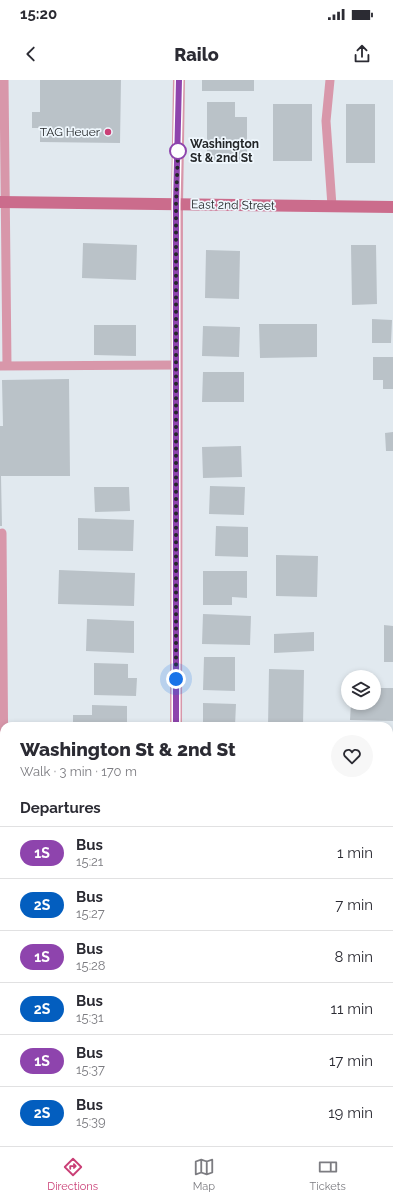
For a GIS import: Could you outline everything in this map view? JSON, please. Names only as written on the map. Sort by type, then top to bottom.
[{"type":"street","points":[[176,722],[176,204],[179,80]]},
{"type":"street","name":"East 2nd Street","points":[[3,202],[393,207]]},
{"type":"lane","points":[[4,80],[4,366],[176,365]]},
{"type":"lane","points":[[330,80],[326,120],[332,206]]},
{"type":"lane","points":[[2,533],[4,722]]},
{"type":"building","points":[[40,80],[121,80],[120,143],[40,142],[40,128],[32,128],[32,112],[40,112]]},
{"type":"building","points":[[202,80],[254,80],[254,91],[202,91]]},
{"type":"building","points":[[207,102],[235,102],[235,117],[247,117],[247,162],[207,162]]},
{"type":"building","points":[[273,104],[312,104],[312,161],[273,161]]},
{"type":"building","points":[[346,104],[375,104],[375,163],[346,163]]},
{"type":"building","points":[[83,243],[137,245],[136,280],[82,278]]},
{"type":"building","points":[[351,245],[376,245],[377,304],[352,305]]},
{"type":"building","points":[[206,250],[240,251],[239,299],[205,298]]},
{"type":"building","points":[[372,319],[392,320],[391,343],[372,343]]},
{"type":"building","points":[[259,324],[317,324],[317,357],[260,358]]},
{"type":"building","points":[[94,325],[136,325],[136,356],[94,355]]},
{"type":"building","points":[[203,326],[240,327],[239,357],[202,356]]},
{"type":"building","points":[[373,357],[393,357],[393,389],[383,389],[383,380],[373,380]]},
{"type":"building","points":[[203,372],[244,372],[244,402],[202,402]]},
{"type":"building","points":[[69,379],[70,476],[1,476],[2,526],[0,526],[0,426],[3,426],[2,380]]},
{"type":"building","points":[[393,432],[393,451],[386,451],[385,433]]},
{"type":"building","points":[[241,446],[242,477],[203,478],[202,447]]},
{"type":"building","points":[[210,486],[245,487],[244,515],[209,514]]},
{"type":"building","points":[[94,487],[129,487],[130,511],[95,512]]},
{"type":"building","points":[[78,518],[134,520],[133,551],[78,550]]},
{"type":"building","points":[[216,526],[248,527],[248,557],[215,556]]},
{"type":"building","points":[[276,555],[318,556],[317,597],[276,596]]},
{"type":"building","points":[[59,570],[135,573],[134,606],[58,604]]},
{"type":"building","points":[[203,571],[247,571],[247,598],[232,597],[232,605],[203,605]]},
{"type":"building","points":[[203,614],[251,616],[250,645],[202,644]]},
{"type":"building","points":[[87,619],[134,621],[134,653],[86,651]]},
{"type":"building","points":[[384,625],[393,626],[393,662],[384,662]]},
{"type":"building","points":[[314,632],[314,651],[274,653],[274,634]]},
{"type":"building","points":[[204,657],[235,657],[235,691],[203,690]]},
{"type":"building","points":[[94,663],[128,664],[128,678],[137,678],[136,696],[94,695]]},
{"type":"building","points":[[269,669],[304,670],[303,722],[268,722]]},
{"type":"building","points":[[381,688],[393,688],[393,721],[350,720],[351,710],[381,710]]},
{"type":"building","points":[[203,703],[236,704],[235,722],[203,722]]},
{"type":"building","points":[[92,705],[127,706],[127,722],[73,722],[73,715],[92,715]]},
{"type":"bus line","name":"1S","points":[[176,722],[176,204],[179,80]]},
{"type":"place","name":"TAG Heuer","points":[[108,132]]},
{"type":"place","name":"Washington St & 2nd St","points":[[178,151]]},
{"type":"route","points":[[176,679],[176,204],[178,151]]}]
